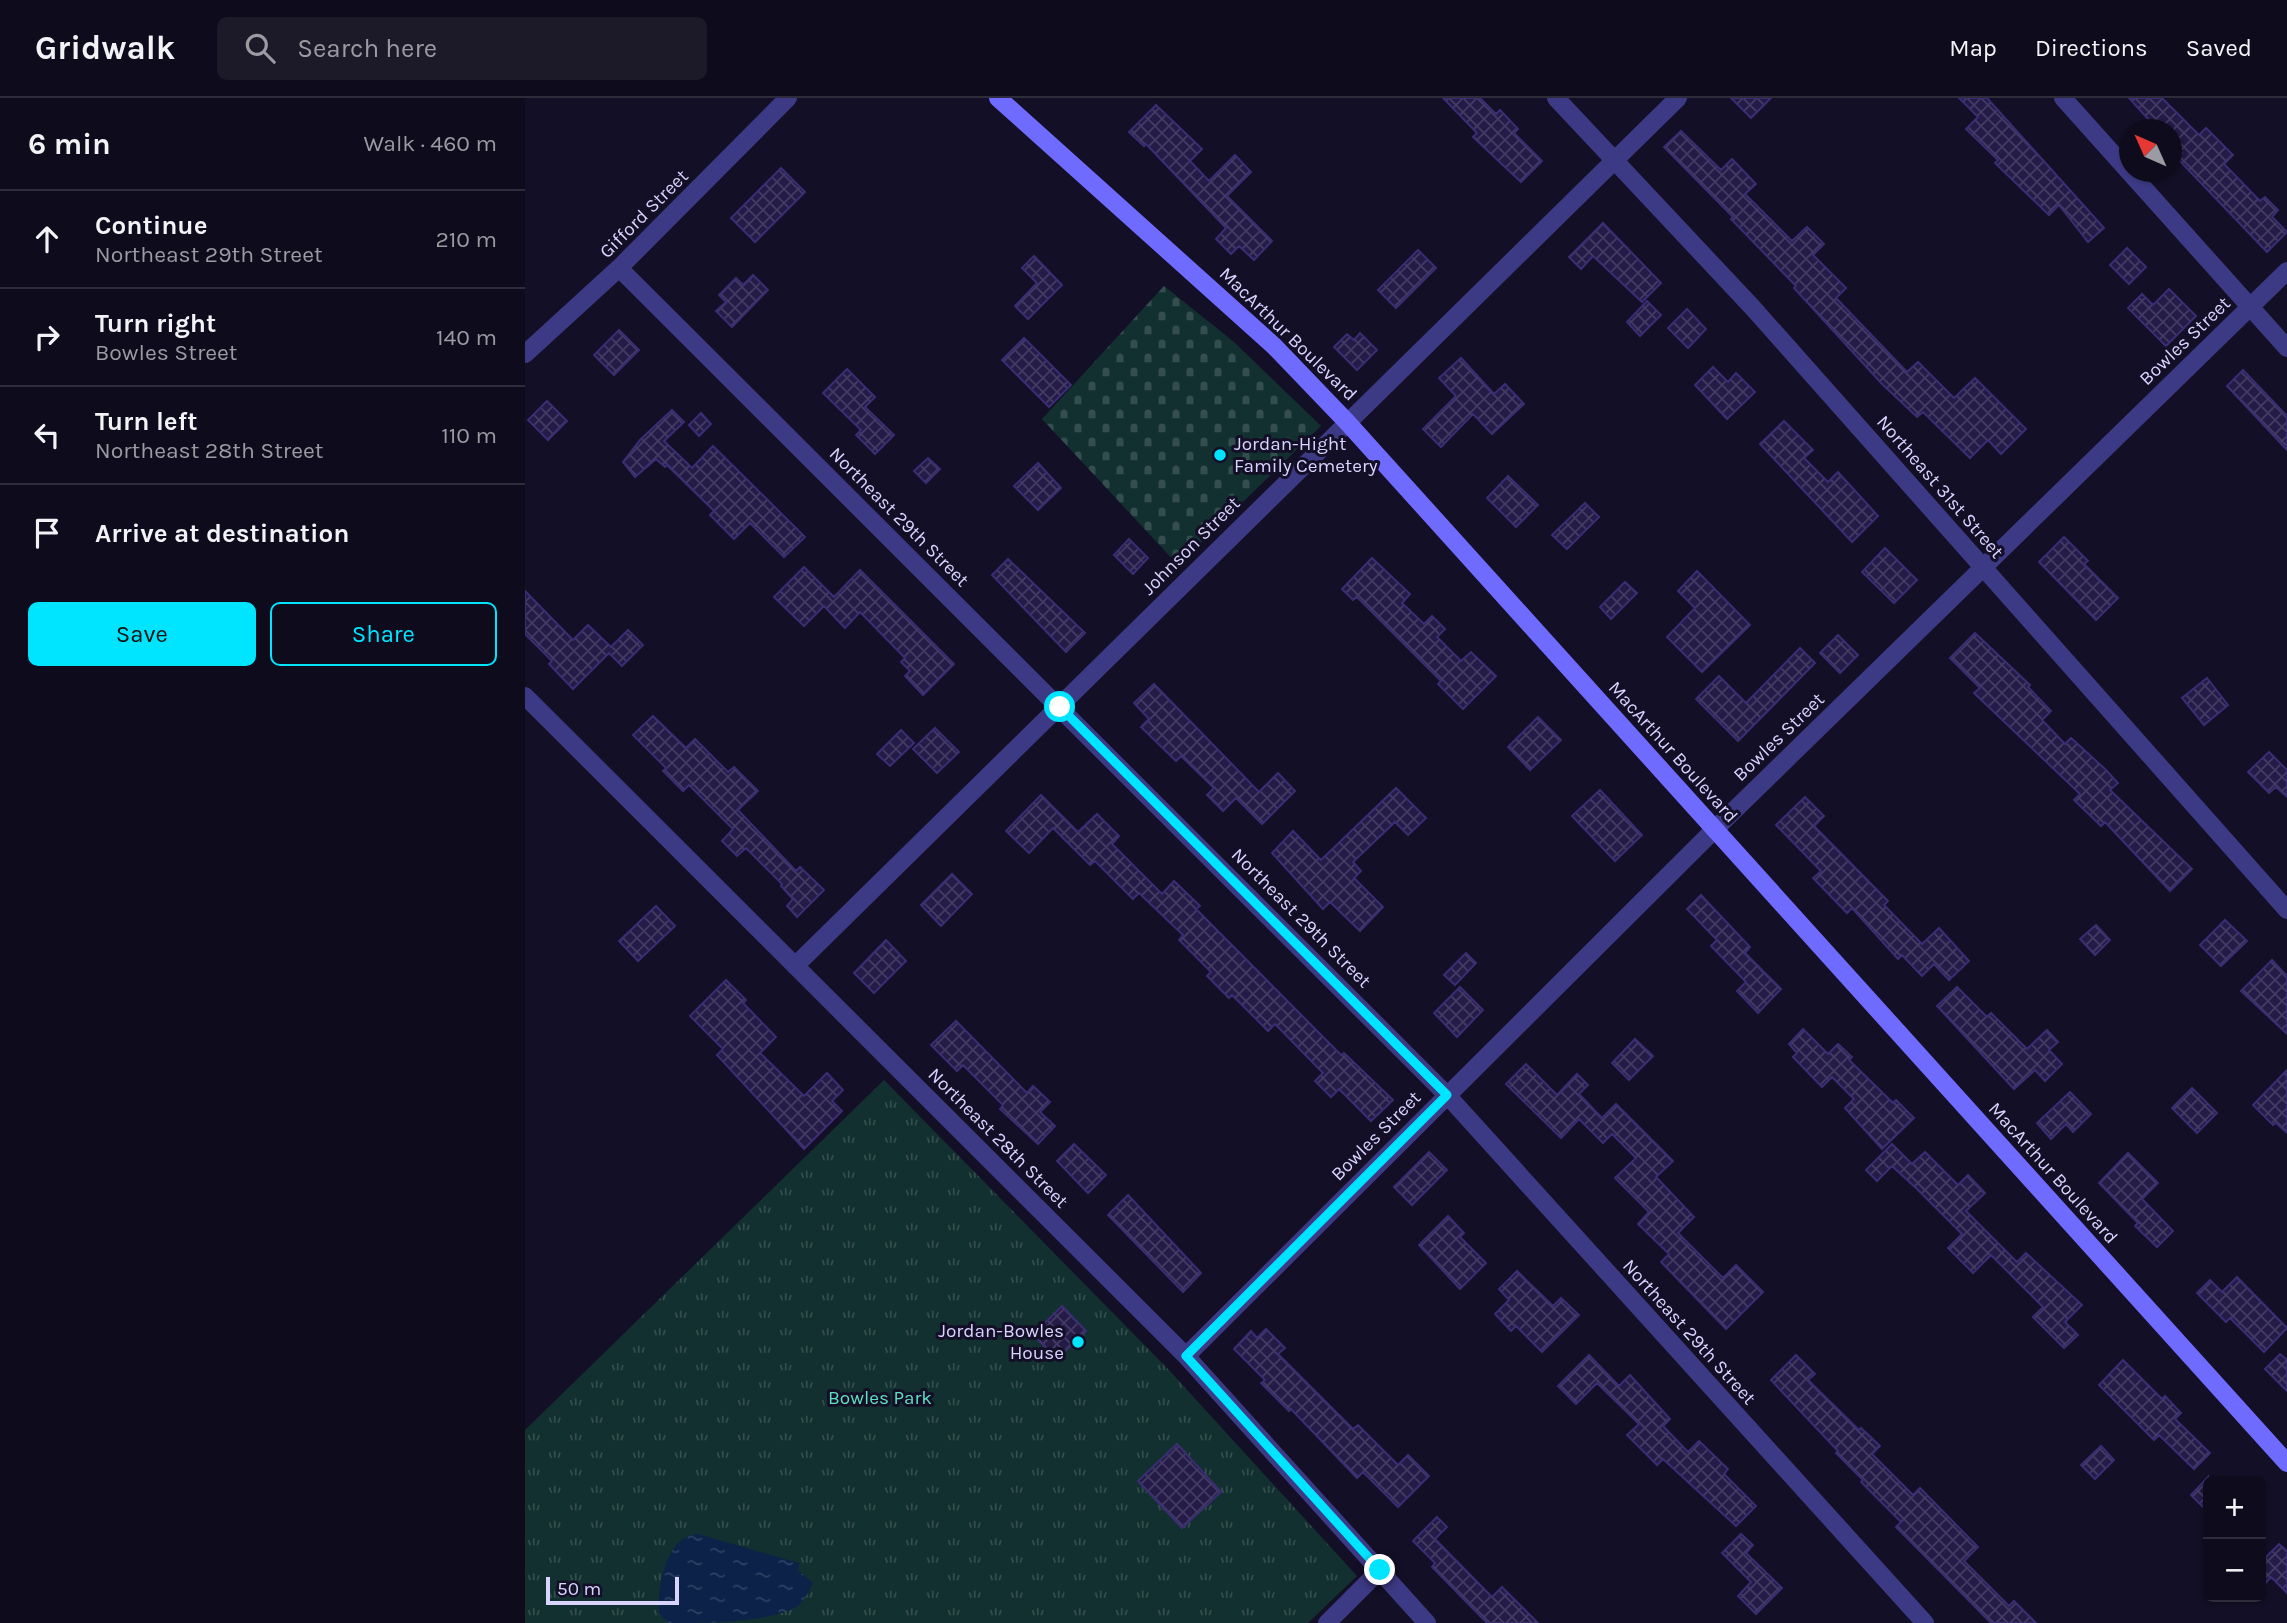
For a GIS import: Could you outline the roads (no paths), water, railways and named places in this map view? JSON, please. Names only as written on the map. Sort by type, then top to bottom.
[{"type":"main road","name":"MacArthur Boulevard","points":[[998,98],[1274,346],[1347,422],[2287,1463]]},
{"type":"street","name":"Gifford Street","points":[[525,354],[619,268],[788,98]]},
{"type":"street","name":"Northeast 31st Street","points":[[1556,98],[1616,159],[2287,910]]},
{"type":"street","name":"Johnson Street","points":[[795,966],[1678,98]]},
{"type":"street","points":[[2063,98],[2287,348]]},
{"type":"street","name":"Northeast 29th Street","points":[[619,268],[1447,1095],[1925,1623]]},
{"type":"street","name":"Bowles Street","points":[[1186,1356],[1714,830],[2287,271]]},
{"type":"street","name":"Northeast 28th Street","points":[[525,696],[1186,1356],[1427,1623]]},
{"type":"street","points":[[1327,1623],[1380,1570]]},
{"type":"water","points":[[698,1534],[799,1563],[798,1570],[813,1583],[798,1606],[786,1612],[736,1621],[669,1623],[659,1614],[660,1590],[666,1564],[678,1543]]},
{"type":"place","name":"Jordan-Hight Family Cemetery","points":[[1220,455]]},
{"type":"place","name":"Jordan-Bowles House","points":[[1078,1342]]},
{"type":"park label","name":"Bowles Park","points":[[880,1398]]}]
